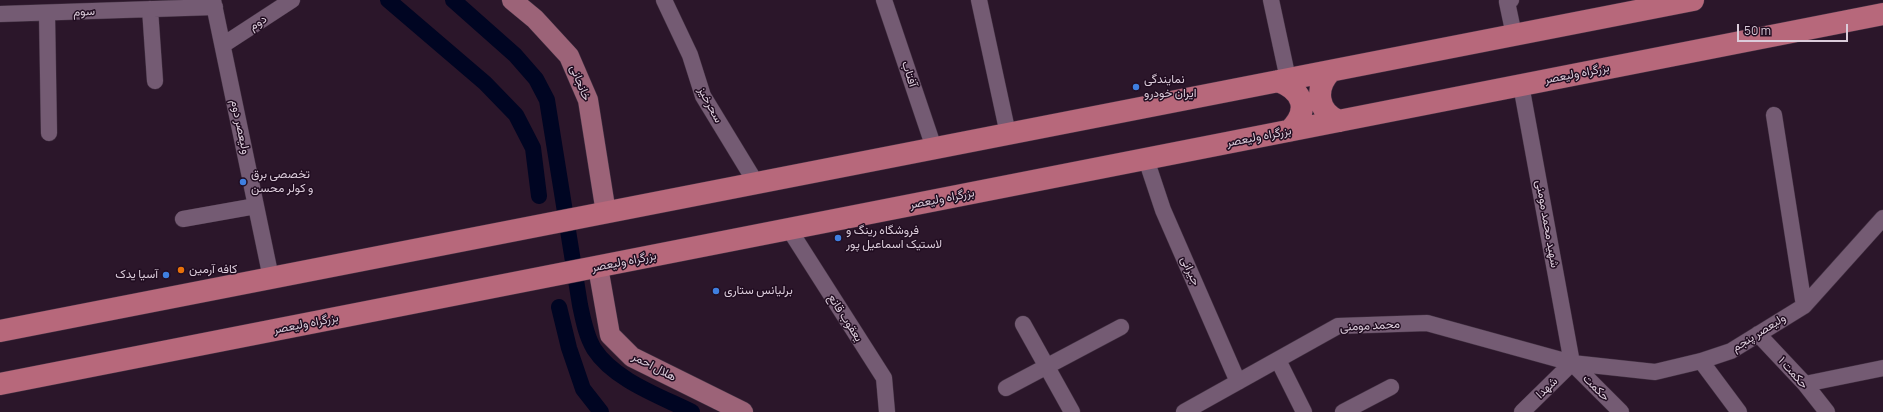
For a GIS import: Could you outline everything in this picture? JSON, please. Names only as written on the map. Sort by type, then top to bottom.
[{"type":"highway","points":[[0,331],[1693,0]]},
{"type":"highway","name":"بزرگراه ولیعصر","points":[[0,384],[1883,14]]},
{"type":"highway","points":[[1330,71],[1322,83],[1322,106],[1325,112],[1339,121]]},
{"type":"highway","points":[[1283,80],[1300,98],[1301,116],[1289,131]]},
{"type":"main road","name":"خانجانی","points":[[512,0],[534,19],[569,56],[588,100],[606,213]]},
{"type":"main road","name":"هلال احمر","points":[[598,267],[610,335],[632,357],[744,412]]},
{"type":"street","name":"دوم","points":[[223,45],[292,0]]},
{"type":"street","name":"سحرخیز","points":[[664,0],[690,55],[703,96],[756,183]]},
{"type":"street","name":"آفتاب","points":[[884,0],[934,148]]},
{"type":"street","points":[[979,0],[1008,134]]},
{"type":"street","points":[[1272,0],[1283,80]]},
{"type":"street","points":[[1511,0],[1507,2],[1514,35]]},
{"type":"street","name":"ولیعصر دوم","points":[[214,4],[271,278]]},
{"type":"street","name":"سوم","points":[[0,14],[47,14],[214,4]]},
{"type":"street","points":[[150,9],[155,81]]},
{"type":"street","points":[[47,14],[49,133]]},
{"type":"street","name":"شهید محمد مومنی","points":[[1522,85],[1572,364]]},
{"type":"street","points":[[1774,115],[1804,306]]},
{"type":"street","name":"جیرانی","points":[[1146,159],[1163,210],[1238,382]]},
{"type":"street","points":[[183,219],[256,206]]},
{"type":"street","name":"ولیعصر پنجم","points":[[1572,364],[1656,372],[1701,362],[1731,351],[1804,306],[1883,218]]},
{"type":"street","name":"یعقوب قانع","points":[[789,229],[884,378],[886,412]]},
{"type":"street","points":[[1023,324],[1048,366],[1072,412]]},
{"type":"street","name":"محمد مومنی","points":[[1184,412],[1338,326],[1427,324],[1572,364]]},
{"type":"street","points":[[1006,388],[1121,327]]},
{"type":"street","name":"حکمت ۱","points":[[1758,334],[1804,384],[1827,412]]},
{"type":"street","points":[[1278,360],[1304,412]]},
{"type":"street","points":[[1701,362],[1739,412]]},
{"type":"street","name":"شهدا","points":[[1522,412],[1572,364]]},
{"type":"street","name":"حکمت","points":[[1572,364],[1621,412]]},
{"type":"street","points":[[1804,384],[1881,371]]},
{"type":"street","points":[[1343,412],[1391,387]]},
{"type":"waterway","points":[[388,0],[485,83],[516,115],[533,148],[539,196]]},
{"type":"waterway","points":[[453,0],[515,55],[536,79],[547,100],[580,305],[591,344],[613,370],[638,386],[692,412]]},
{"type":"waterway","points":[[559,307],[569,348],[583,389],[601,412]]},
{"type":"place","name":"نمایندگی ایران خودرو","points":[[1136,87]]},
{"type":"place","name":"تخصصی برق و کولر محسن","points":[[243,182]]},
{"type":"place","name":"فروشگاه رینگ و لاستیک اسماعیل پور","points":[[838,238]]},
{"type":"place","name":"کافه آرمین","points":[[181,270]]},
{"type":"place","name":"آسیا یدک","points":[[166,275]]},
{"type":"place","name":"برلیانس ستاری","points":[[716,291]]}]
